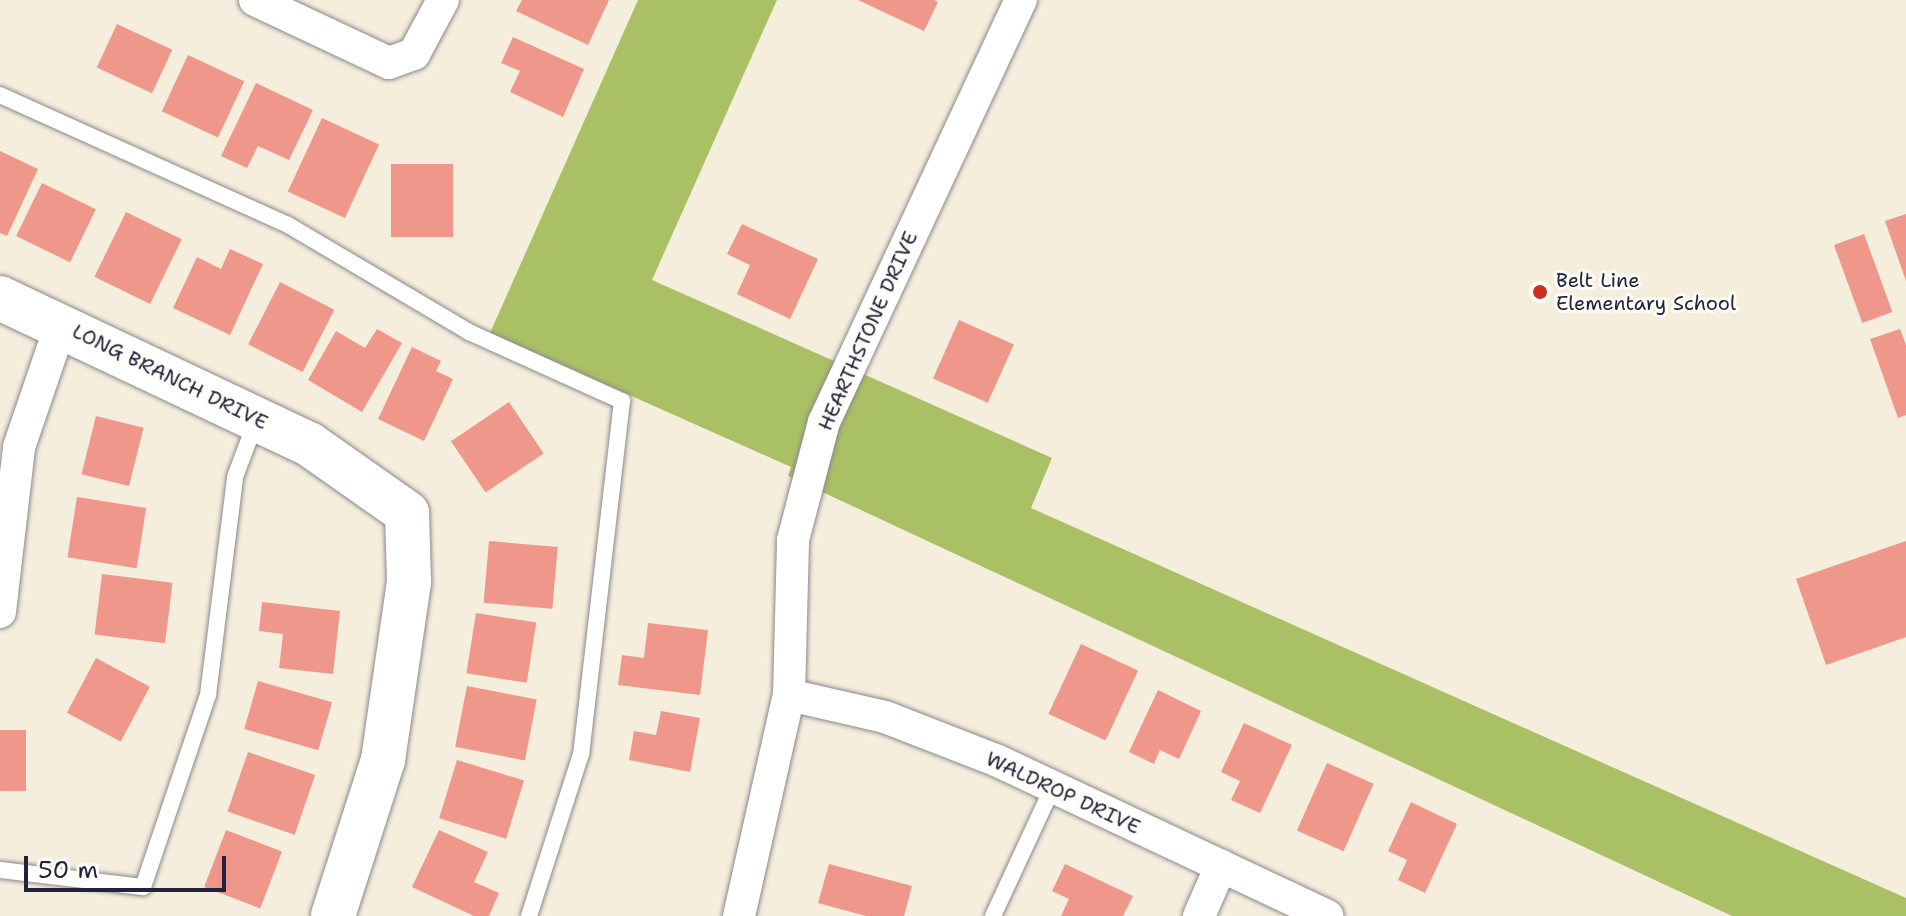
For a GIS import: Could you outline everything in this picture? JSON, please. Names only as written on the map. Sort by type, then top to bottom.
[{"type":"street","points":[[255,0],[389,63],[414,54],[443,0]]},
{"type":"street","name":"HEARTHSTONE DRIVE","points":[[739,916],[789,695],[793,540],[824,422],[1021,0]]},
{"type":"street","name":"LONG BRANCH DRIVE","points":[[0,298],[61,324],[309,444],[407,513],[409,582],[383,760],[333,916]]},
{"type":"street","points":[[0,612],[19,447],[61,324]]},
{"type":"street","name":"WALDROP DRIVE","points":[[789,695],[885,717],[1053,787],[1327,916]]},
{"type":"street","points":[[1199,916],[1221,866]]},
{"type":"lane","points":[[0,95],[288,225],[469,332],[622,401],[581,754],[529,916]]},
{"type":"lane","points":[[0,870],[143,887],[208,695],[235,477],[257,418]]},
{"type":"lane","points":[[993,916],[1053,787]]},
{"type":"green space","points":[[638,0],[777,0],[652,280],[1052,458],[1031,508],[1906,898],[1906,916],[1732,916],[788,476],[791,467],[490,333]]},
{"type":"building","points":[[522,0],[609,0],[588,45],[516,11]]},
{"type":"building","points":[[858,0],[934,0],[938,2],[924,31]]},
{"type":"building","points":[[117,24],[172,50],[152,93],[97,68]]},
{"type":"building","points":[[513,37],[584,69],[563,117],[510,92],[520,71],[501,63]]},
{"type":"building","points":[[188,55],[244,81],[218,137],[162,111]]},
{"type":"building","points":[[256,83],[313,110],[289,160],[258,146],[247,168],[221,156]]},
{"type":"building","points":[[322,118],[379,145],[345,218],[288,191]]},
{"type":"building","points":[[0,151],[38,169],[7,236],[0,233]]},
{"type":"building","points":[[391,164],[453,164],[453,237],[391,237]]},
{"type":"building","points":[[42,183],[96,209],[70,262],[16,236]]},
{"type":"building","points":[[126,212],[182,239],[150,304],[94,277]]},
{"type":"building","points":[[1906,214],[1906,281],[1885,221]]},
{"type":"building","points":[[742,224],[818,259],[790,319],[737,294],[750,265],[727,254]]},
{"type":"building","points":[[1864,234],[1892,312],[1862,323],[1834,245]]},
{"type":"building","points":[[230,249],[263,264],[230,335],[173,308],[197,257],[221,269]]},
{"type":"building","points":[[280,282],[334,310],[303,372],[248,344]]},
{"type":"building","points":[[959,320],[1014,344],[988,403],[933,378]]},
{"type":"building","points":[[377,329],[402,343],[362,412],[308,380],[336,331],[365,348]]},
{"type":"building","points":[[1900,329],[1906,345],[1906,415],[1898,418],[1870,339]]},
{"type":"building","points":[[412,347],[441,361],[436,371],[453,379],[424,441],[378,419]]},
{"type":"building","points":[[509,402],[544,453],[486,493],[451,441]]},
{"type":"building","points":[[96,416],[144,428],[129,486],[81,474]]},
{"type":"building","points":[[77,497],[146,508],[137,568],[67,557]]},
{"type":"building","points":[[489,541],[558,547],[552,609],[484,603]]},
{"type":"building","points":[[1906,541],[1906,637],[1826,665],[1796,579]]},
{"type":"building","points":[[102,574],[172,583],[165,643],[95,635]]},
{"type":"building","points":[[262,602],[340,611],[333,674],[279,668],[283,634],[259,631]]},
{"type":"building","points":[[476,613],[536,623],[527,683],[466,673]]},
{"type":"building","points":[[648,623],[708,630],[700,695],[618,685],[622,655],[644,658]]},
{"type":"building","points":[[1081,644],[1138,671],[1106,740],[1048,714]]},
{"type":"building","points":[[96,658],[150,687],[121,741],[67,713]]},
{"type":"building","points":[[258,681],[332,702],[318,750],[244,729]]},
{"type":"building","points":[[467,686],[537,700],[525,760],[455,747]]},
{"type":"building","points":[[1158,690],[1201,711],[1179,759],[1160,750],[1154,764],[1129,752]]},
{"type":"building","points":[[661,711],[700,718],[690,772],[629,760],[634,731],[656,735]]},
{"type":"building","points":[[1244,723],[1292,745],[1260,813],[1231,800],[1240,781],[1221,772]]},
{"type":"building","points":[[0,730],[26,730],[26,791],[0,791]]},
{"type":"building","points":[[248,752],[315,775],[295,835],[227,812]]},
{"type":"building","points":[[457,760],[524,780],[506,839],[439,818]]},
{"type":"building","points":[[1327,763],[1374,784],[1343,851],[1297,831]]},
{"type":"building","points":[[1411,802],[1457,824],[1425,893],[1398,880],[1407,860],[1388,851]]},
{"type":"building","points":[[226,830],[282,852],[260,908],[204,887]]},
{"type":"building","points":[[439,830],[488,852],[474,882],[499,893],[489,916],[474,916],[412,887]]},
{"type":"building","points":[[829,864],[912,886],[904,916],[866,916],[818,903]]},
{"type":"building","points":[[1065,864],[1133,896],[1123,916],[1061,916],[1069,899],[1052,891]]},
{"type":"place","name":"Belt Line Elementary School","points":[[1540,292]]}]
